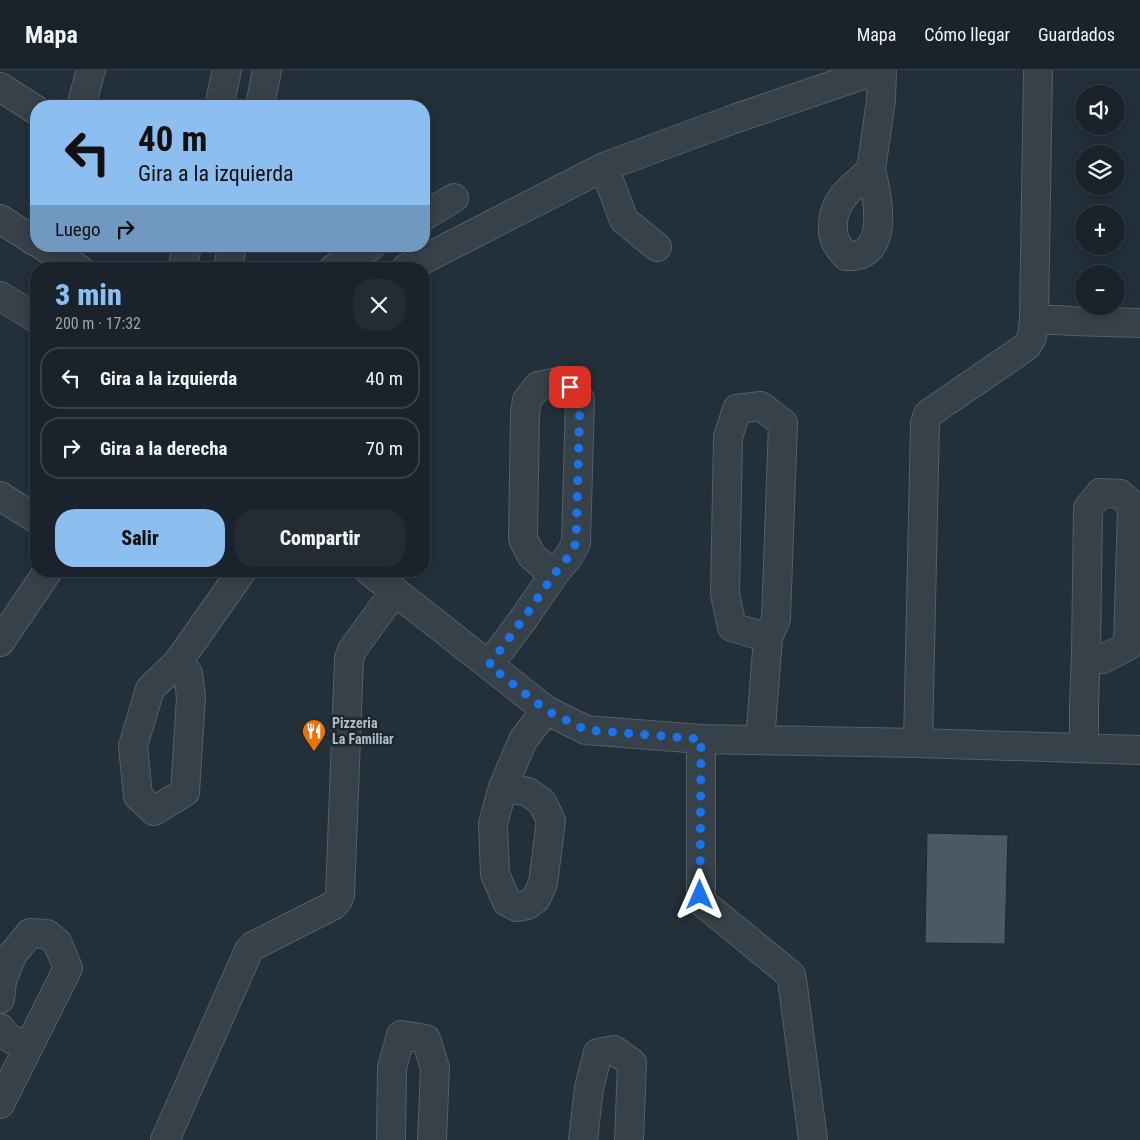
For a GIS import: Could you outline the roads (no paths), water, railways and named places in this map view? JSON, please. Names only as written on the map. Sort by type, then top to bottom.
[{"type":"street","points":[[83,100],[91,70]]},
{"type":"street","points":[[220,100],[227,70]]},
{"type":"street","points":[[261,100],[267,70]]},
{"type":"street","points":[[419,262],[604,167],[740,117],[877,70]]},
{"type":"street","points":[[871,170],[882,70]]},
{"type":"street","points":[[918,743],[925,423],[928,414],[1027,346],[1032,337],[1034,318],[1038,70]]},
{"type":"street","points":[[0,87],[30,106]]},
{"type":"street","points":[[604,167],[624,220],[657,247]]},
{"type":"street","points":[[430,212],[454,198]]},
{"type":"street","points":[[0,219],[30,238]]},
{"type":"street","points":[[53,252],[69,262]]},
{"type":"street","points":[[345,262],[361,252]]},
{"type":"street","points":[[0,296],[30,314]]},
{"type":"street","points":[[1034,318],[1140,323]]},
{"type":"street","points":[[489,665],[569,556],[576,543],[580,399],[570,387],[558,382],[538,386],[527,400],[525,413],[523,539],[531,555],[544,567],[555,573]]},
{"type":"street","points":[[760,740],[768,638],[776,619],[783,423],[761,406],[737,410],[728,436],[725,594],[732,627],[768,638]]},
{"type":"street","points":[[1084,748],[1088,508],[1100,493],[1120,494],[1132,505],[1128,646],[1104,659],[1086,653]]},
{"type":"street","points":[[0,496],[30,515]]},
{"type":"street","points":[[0,642],[44,577]]},
{"type":"street","points":[[178,662],[238,577]]},
{"type":"street","points":[[377,577],[546,710],[586,730],[701,739],[1140,750]]},
{"type":"street","points":[[166,1140],[249,950],[253,946],[334,905],[338,900],[340,895],[350,658],[352,650],[395,591]]},
{"type":"street","points":[[503,787],[523,740],[546,710]]},
{"type":"street","points":[[701,739],[700,900],[791,976],[813,1140]]},
{"type":"street","points":[[0,999],[2,981],[12,955],[30,934],[47,934],[56,942],[68,968],[0,1104]]},
{"type":"street","points":[[0,1028],[6,1036],[28,1048]]},
{"type":"street","points":[[391,1140],[392,1068],[401,1035],[426,1040],[435,1068],[432,1140]]},
{"type":"street","points":[[583,1140],[589,1088],[598,1053],[614,1050],[632,1063],[629,1140]]},
{"type":"place","name":"Pizzeria La Familiar","points":[[314,752]]}]
